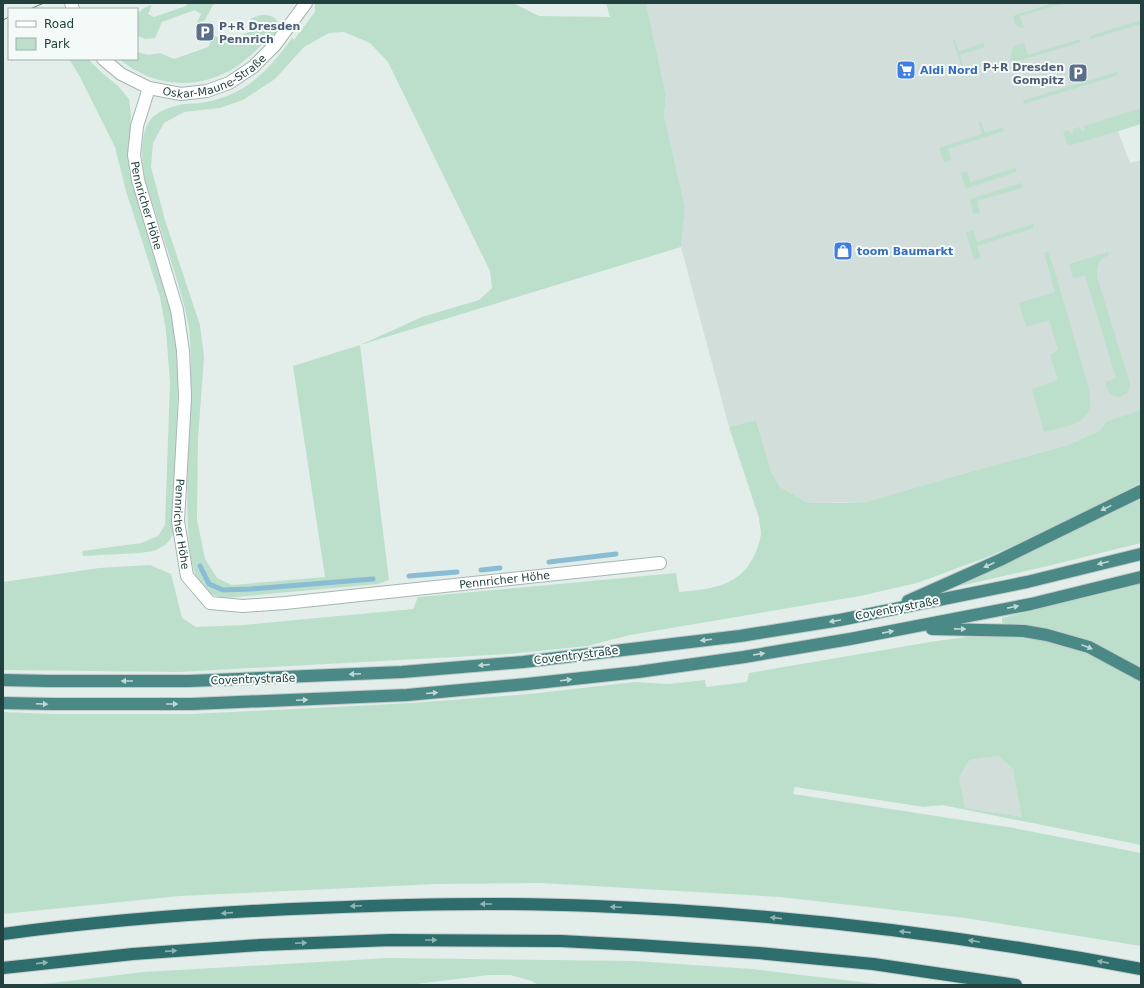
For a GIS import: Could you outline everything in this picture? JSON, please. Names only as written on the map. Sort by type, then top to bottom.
[{"type":"highway","points":[[887,610],[1000,560],[1141,491]]},
{"type":"highway","name":"Coventrystraße","points":[[3,680],[189,681],[402,672],[523,662],[740,636],[840,620],[1027,582],[1141,554]]},
{"type":"highway","points":[[3,703],[192,704],[407,695],[645,671],[752,656],[907,629],[1031,604],[1141,577]]},
{"type":"highway","points":[[907,629],[1024,631],[1047,635],[1089,647],[1141,675]]},
{"type":"highway","points":[[3,934],[140,919],[260,910],[386,905],[572,905],[655,909],[773,918],[944,937],[1073,956],[1141,969]]},
{"type":"highway","points":[[3,968],[133,954],[260,945],[398,940],[561,941],[758,953],[873,964],[1016,985]]},
{"type":"street","name":"Oskar-Maune-Straße","points":[[104,60],[120,74],[148,88],[182,94],[207,91],[229,83],[253,67],[276,45],[306,3]]},
{"type":"street","name":"Pennricher Höhe","points":[[148,88],[137,126],[134,155],[138,180],[177,310],[183,351],[185,397],[178,522],[187,576],[210,603],[243,606],[285,603],[660,563]]},
{"type":"shaded area","points":[[646,3],[1141,3],[1141,124],[1118,131],[1130,163],[1141,160],[1141,410],[1107,421],[1099,431],[1068,445],[866,502],[808,503],[780,487],[771,471],[756,420],[729,427],[681,247],[685,207],[664,115],[666,95]]},
{"type":"shaded area","points":[[998,756],[1013,769],[1023,817],[964,808],[959,778],[965,767],[970,760]]},
{"type":"green space","points":[[188,3],[217,3],[213,5],[205,20],[197,23],[201,14],[195,10],[162,22],[155,38],[148,39],[138,36],[138,13],[144,8],[152,5],[148,14],[154,17],[186,6]]},
{"type":"green space","points":[[315,3],[513,3],[539,16],[610,17],[606,3],[646,3],[666,95],[664,115],[685,207],[681,247],[360,345],[389,580],[378,584],[225,598],[210,594],[203,589],[195,574],[190,551],[187,491],[191,383],[191,349],[189,328],[179,286],[144,177],[142,155],[143,138],[152,118],[171,107],[214,100],[227,96],[247,86],[264,72],[279,56],[292,38],[294,40],[315,12]],"holes":[[[344,32],[370,43],[388,62],[490,271],[492,288],[479,300],[422,317],[360,345],[293,366],[325,577],[232,585],[217,578],[205,559],[197,519],[198,439],[204,357],[200,325],[165,220],[151,167],[153,143],[164,123],[184,112],[220,108],[243,100],[275,79],[304,47],[329,33]]]},
{"type":"green space","points":[[1054,3],[1064,3],[1020,16],[1024,28],[1018,27],[1015,24],[1013,17],[1015,15]]},
{"type":"green space","points":[[261,15],[269,15],[275,18],[278,27],[276,32],[243,62],[217,77],[188,83],[159,80],[145,75],[120,60],[138,60],[138,52],[148,55],[160,53],[174,59],[208,47],[211,42],[201,37],[211,34],[224,41],[258,29],[260,23],[250,19]]},
{"type":"green space","points":[[1141,20],[1141,24],[1091,39],[1090,36]]},
{"type":"green space","points":[[1080,39],[1081,42],[1011,63],[1012,49],[1020,44],[1024,43],[1028,55]]},
{"type":"green space","points":[[954,40],[959,51],[983,43],[985,47],[960,55],[962,67],[953,41]]},
{"type":"green space","points":[[70,60],[89,60],[118,86],[129,99],[131,116],[129,171],[171,312],[176,341],[178,383],[173,534],[165,545],[154,551],[140,553],[83,556],[82,551],[141,543],[158,536],[165,525],[170,382],[166,331],[160,297],[126,191],[115,147],[80,77]]},
{"type":"green space","points":[[1117,72],[1118,75],[1024,104],[1023,101],[1024,100]]},
{"type":"green space","points":[[1141,108],[1141,124],[1068,146],[1063,132],[1069,130],[1070,134],[1074,133],[1072,129],[1080,127],[1081,131],[1085,130],[1084,126]]},
{"type":"green space","points":[[980,121],[985,133],[1003,127],[1004,131],[948,149],[951,160],[944,162],[939,148],[982,134]]},
{"type":"green space","points":[[1015,168],[1017,172],[967,188],[965,187],[961,173],[967,171],[970,182]]},
{"type":"green space","points":[[1021,183],[1021,188],[977,201],[980,213],[973,214],[970,199]]},
{"type":"green space","points":[[1033,224],[1034,228],[977,246],[981,258],[974,260],[966,233],[973,230],[977,242]]},
{"type":"green space","points":[[1048,252],[1088,385],[1090,404],[1089,410],[1081,420],[1070,426],[1044,432],[1032,389],[1058,380],[1050,355],[1058,350],[1049,320],[1026,327],[1019,303],[1055,292],[1044,253]]},
{"type":"green space","points":[[1108,252],[1109,255],[1102,259],[1099,263],[1097,277],[1130,383],[1130,387],[1126,394],[1120,397],[1114,396],[1110,393],[1105,382],[1116,378],[1085,275],[1073,278],[1069,264]]},
{"type":"green space","points":[[1141,410],[1141,483],[1036,536],[985,558],[917,583],[860,596],[630,635],[587,646],[509,654],[179,672],[3,670],[3,582],[99,568],[150,565],[171,574],[182,618],[196,627],[244,625],[413,609],[418,597],[676,573],[679,592],[702,589],[733,580],[741,573],[749,565],[755,554],[761,534],[759,518],[729,427],[756,420],[771,471],[780,487],[808,503],[843,503],[866,502],[1068,445],[1099,431],[1107,421]]},
{"type":"green space","points":[[1141,498],[1141,543],[951,588],[950,586],[1032,552]]},
{"type":"green space","points":[[1141,583],[1141,668],[1108,650],[1060,632],[1002,623],[1002,618]]},
{"type":"green space","points":[[974,636],[1039,639],[1085,652],[1119,669],[1141,683],[1141,845],[942,805],[924,807],[795,787],[793,794],[1014,828],[1141,853],[1141,946],[965,918],[780,897],[541,883],[437,884],[180,896],[3,914],[3,712],[53,714],[192,714],[412,703],[530,694],[634,682],[668,684],[705,680],[706,687],[747,682],[749,673],[930,642]],"holes":[[[998,756],[1013,769],[1022,817],[965,808],[959,778],[970,760]]]},
{"type":"green space","points":[[389,958],[635,961],[751,969],[886,985],[538,985],[532,981],[510,975],[490,975],[408,985],[36,985],[143,972]]},
{"type":"waterway","points":[[549,562],[616,554]]},
{"type":"waterway","points":[[200,566],[209,584],[223,590],[373,579]]},
{"type":"waterway","points":[[481,570],[500,568]]},
{"type":"waterway","points":[[409,576],[457,572]]},
{"type":"tram line","points":[[3,4],[8,3]]},
{"type":"tram line","points":[[32,8],[44,3]]},
{"type":"tram line","points":[[3,20],[8,18]]},
{"type":"place","name":"P+R Dresden Pennrich","points":[[205,32]]},
{"type":"place","name":"Aldi Nord","points":[[906,70]]},
{"type":"place","name":"P+R Dresden Gompitz","points":[[1078,73]]},
{"type":"place","name":"toom Baumarkt","points":[[843,251]]}]
